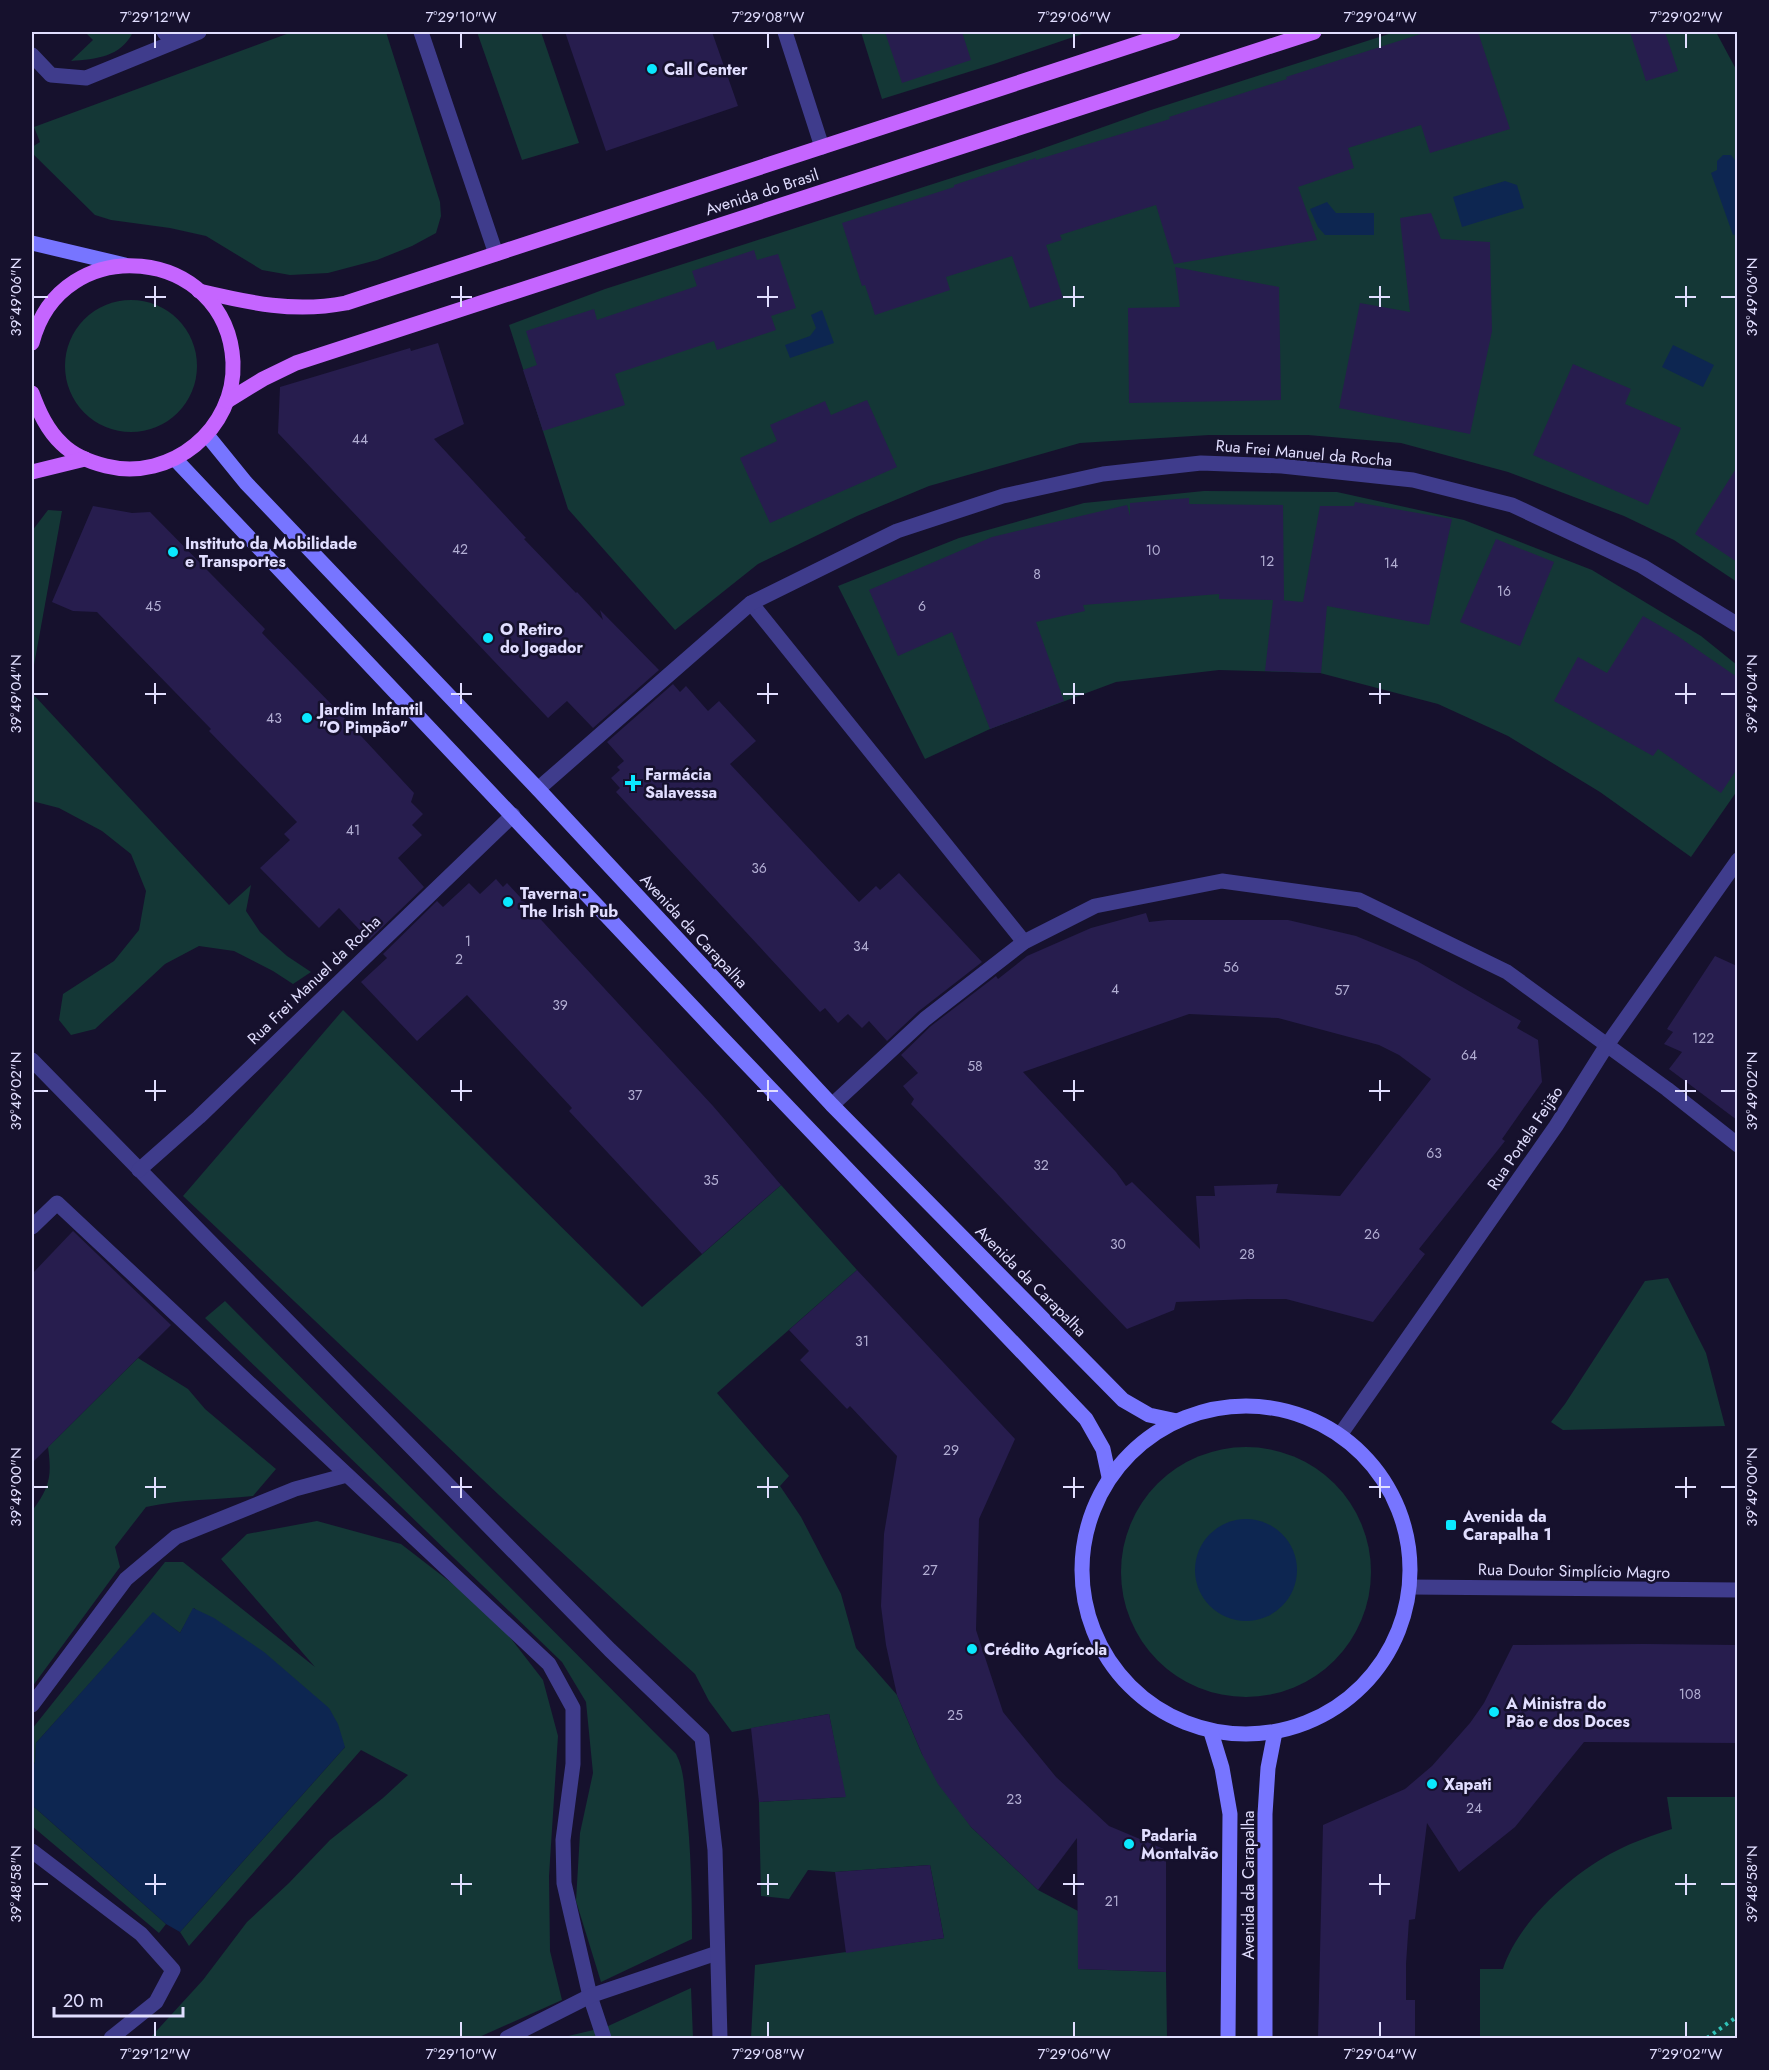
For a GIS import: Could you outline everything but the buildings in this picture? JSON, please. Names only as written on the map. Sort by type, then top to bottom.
[{"type":"main road","name":"Avenida do Brasil","points":[[199,291],[284,308],[320,308],[346,303],[1173,32]]},
{"type":"main road","name":"Avenida do Brasil","points":[[227,401],[263,379],[296,363],[1314,32]]},
{"type":"main road","points":[[32,243],[125,265],[165,270],[183,279],[199,291],[218,314],[230,342],[233,362],[232,382],[227,401],[219,419],[207,435],[192,449],[175,459],[138,469],[117,468],[85,459],[63,445],[38,411],[32,393]]},
{"type":"main road","points":[[32,335],[42,315],[69,285],[86,275],[125,265]]},
{"type":"main road","name":"Avenida da Carapalha","points":[[207,435],[246,483],[538,789],[832,1105],[1123,1400],[1149,1415],[1177,1422]]},
{"type":"main road","points":[[32,472],[85,459]]},
{"type":"main road","points":[[175,459],[1086,1419],[1103,1449],[1110,1477]]},
{"type":"main road","points":[[1248,1406],[1296,1414],[1340,1435],[1372,1464],[1395,1501],[1409,1542],[1410,1587],[1397,1636],[1368,1682],[1326,1714],[1275,1732],[1243,1735],[1211,1732],[1161,1712],[1120,1677],[1092,1632],[1081,1579],[1087,1526],[1110,1477],[1131,1452],[1157,1432],[1177,1422],[1200,1412],[1248,1406]]},
{"type":"main road","name":"Avenida da Carapalha","points":[[1211,1732],[1222,1768],[1230,1814],[1228,2038]]},
{"type":"main road","name":"Avenida da Carapalha","points":[[1265,2038],[1265,1814],[1268,1768],[1275,1732]]},
{"type":"street","points":[[32,55],[51,75],[86,78],[168,37],[199,32]]},
{"type":"street","points":[[421,32],[496,254]]},
{"type":"street","points":[[785,32],[822,147]]},
{"type":"street","name":"Rua Frei Manuel da Rocha","points":[[538,789],[751,603],[897,531],[1003,496],[1103,474],[1201,463],[1282,466],[1413,480],[1512,505],[1642,566],[1737,625]]},
{"type":"street","points":[[751,603],[1024,942]]},
{"type":"street","name":"Rua Frei Manuel da Rocha","points":[[139,1170],[199,1117],[513,815]]},
{"type":"street","name":"Rua Portela Feijão","points":[[1340,1435],[1556,1126],[1607,1045],[1737,860]]},
{"type":"street","points":[[832,1105],[925,1018],[1024,942],[1095,906],[1222,881],[1359,900],[1507,972],[1737,1145]]},
{"type":"street","points":[[32,1060],[610,1650],[702,1738],[715,1850],[720,2038]]},
{"type":"street","points":[[32,1227],[57,1203],[549,1664],[573,1708],[573,1764],[563,1840],[564,1883],[590,1996],[604,2038]]},
{"type":"street","points":[[32,1705],[126,1579],[176,1536],[295,1489],[348,1475]]},
{"type":"street","name":"Rua Doutor Simplício Magro","points":[[1410,1587],[1737,1590]]},
{"type":"street","points":[[32,1851],[141,1934],[173,1970],[156,2002],[111,2038]]},
{"type":"street","points":[[507,2038],[590,1996],[717,1953]]},
{"type":"path","points":[[1707,2038],[1737,2016]]},
{"type":"green space","points":[[85,32],[133,32],[122,47],[115,52],[98,58],[71,61],[93,40]]},
{"type":"green space","points":[[292,32],[386,32],[440,202],[441,216],[436,233],[412,246],[377,260],[328,273],[290,275],[262,270],[206,236],[170,228],[111,220],[95,215],[32,153],[32,147],[40,142],[34,127]]},
{"type":"green space","points":[[477,32],[541,32],[579,143],[522,160]]},
{"type":"green space","points":[[861,32],[1088,32],[882,99]]},
{"type":"green space","points":[[1395,32],[1716,32],[1738,73],[1737,582],[1674,540],[1624,516],[1508,472],[1401,443],[1308,435],[1209,435],[1080,443],[929,486],[857,516],[758,564],[675,630],[568,509],[509,325],[605,289],[1030,153],[1151,110]]},
{"type":"green space","points":[[131,300],[156,305],[178,319],[192,341],[197,366],[192,391],[178,413],[156,427],[131,432],[106,427],[84,413],[70,391],[65,366],[70,341],[84,319],[106,305]]},
{"type":"green space","points":[[1204,491],[1337,492],[1464,520],[1592,570],[1701,636],[1737,665],[1737,791],[1691,857],[1600,792],[1508,736],[1438,704],[1320,673],[1219,670],[1116,682],[990,729],[925,759],[838,586],[959,538],[1084,503]]},
{"type":"green space","points":[[48,510],[62,511],[32,676],[32,531]]},
{"type":"green space","points":[[32,693],[229,905],[251,885],[246,911],[260,932],[287,956],[311,972],[293,984],[234,951],[199,946],[165,964],[95,1029],[71,1035],[59,1020],[63,994],[114,961],[139,930],[146,891],[131,854],[102,831],[59,808],[32,801]]},
{"type":"green space","points":[[343,1010],[642,1307],[781,1185],[857,1270],[717,1393],[789,1476],[780,1486],[801,1517],[841,1594],[856,1648],[897,1695],[922,1754],[971,1827],[1038,1890],[1078,1911],[1078,1969],[1166,1972],[1167,2038],[751,2038],[755,1965],[944,1938],[930,1865],[835,1872],[808,1870],[789,1899],[761,1896],[759,1802],[845,1797],[829,1714],[732,1732],[709,1701],[695,1674],[499,1495],[183,1196]]},
{"type":"green space","points":[[1668,1278],[1706,1353],[1725,1426],[1563,1430],[1551,1422],[1645,1281]]},
{"type":"green space","points":[[225,1301],[676,1754],[681,1766],[688,1821],[692,1939],[601,1982],[576,1901],[580,1833],[593,1773],[586,1702],[562,1662],[205,1318]]},
{"type":"green space","points":[[138,1358],[188,1389],[205,1409],[276,1469],[253,1496],[186,1501],[146,1507],[115,1547],[120,1567],[32,1687],[32,1511],[43,1495],[48,1481],[50,1466],[48,1447]]},
{"type":"green space","points":[[1234,1447],[1258,1447],[1282,1452],[1305,1461],[1335,1483],[1350,1502],[1362,1524],[1369,1548],[1371,1572],[1369,1596],[1362,1620],[1350,1642],[1335,1661],[1316,1676],[1294,1688],[1258,1697],[1234,1697],[1210,1692],[1187,1683],[1166,1669],[1149,1652],[1135,1631],[1126,1608],[1121,1584],[1121,1560],[1126,1536],[1135,1513],[1149,1492],[1166,1475],[1187,1461],[1210,1452]]},
{"type":"green space","points":[[317,1521],[401,1544],[471,1598],[509,1636],[543,1680],[558,1736],[549,1876],[550,1951],[562,2000],[477,2038],[150,2038],[203,1980],[247,1922],[330,1840],[408,1775],[361,1750],[189,1946],[180,1932],[345,1747],[194,1608],[180,1633],[153,1613],[36,1743],[35,1762],[32,1768],[32,1729],[165,1562],[183,1562],[315,1667],[221,1559],[247,1534]]},
{"type":"green space","points":[[1667,1797],[1737,1797],[1737,2038],[1480,2038],[1480,1969],[1503,1969],[1510,1951],[1534,1917],[1582,1872],[1623,1848],[1672,1829]]},
{"type":"green space","points":[[32,1805],[166,1924],[159,1933],[32,1826]]},
{"type":"green space","points":[[691,1988],[693,2038],[560,2038],[606,2027]]},
{"type":"water","points":[[1723,155],[1731,155],[1737,163],[1737,234],[1733,235],[1711,173],[1717,170],[1717,161]]},
{"type":"water","points":[[1505,181],[1517,185],[1524,208],[1462,227],[1453,197]]},
{"type":"water","points":[[1327,202],[1336,213],[1374,213],[1374,235],[1325,235],[1318,227],[1310,209]]},
{"type":"water","points":[[822,310],[834,343],[790,358],[785,345],[810,336],[816,328],[811,315]]},
{"type":"water","points":[[1673,345],[1714,365],[1703,387],[1662,367]]},
{"type":"water","points":[[1246,1519],[1265,1523],[1282,1534],[1293,1551],[1297,1570],[1293,1589],[1282,1606],[1265,1617],[1246,1621],[1227,1617],[1210,1606],[1199,1589],[1195,1570],[1199,1551],[1210,1534],[1227,1523]]},
{"type":"water","points":[[193,1608],[214,1618],[264,1652],[329,1708],[338,1724],[345,1747],[180,1932],[166,1924],[32,1805],[32,1768],[35,1762],[36,1743],[153,1612],[180,1633]]},
{"type":"place","name":"Call Center","points":[[652,69]]},
{"type":"place","name":"Instituto da Mobilidade e Transportes","points":[[173,552]]},
{"type":"place","name":"O Retiro do Jogador","points":[[488,638]]},
{"type":"place","name":"Jardim Infantil \"O Pimpão\"","points":[[307,718]]},
{"type":"place","name":"Farmácia Salavessa","points":[[633,783]]},
{"type":"place","name":"Taverna - The Irish Pub","points":[[508,902]]},
{"type":"place","name":"Avenida da Carapalha 1","points":[[1451,1525]]},
{"type":"place","name":"Crédito Agrícola","points":[[972,1649]]},
{"type":"place","name":"A Ministra do Pão e dos Doces","points":[[1494,1712]]},
{"type":"place","name":"Xapati","points":[[1432,1784]]},
{"type":"place","name":"Padaria Montalvão","points":[[1129,1844]]}]
